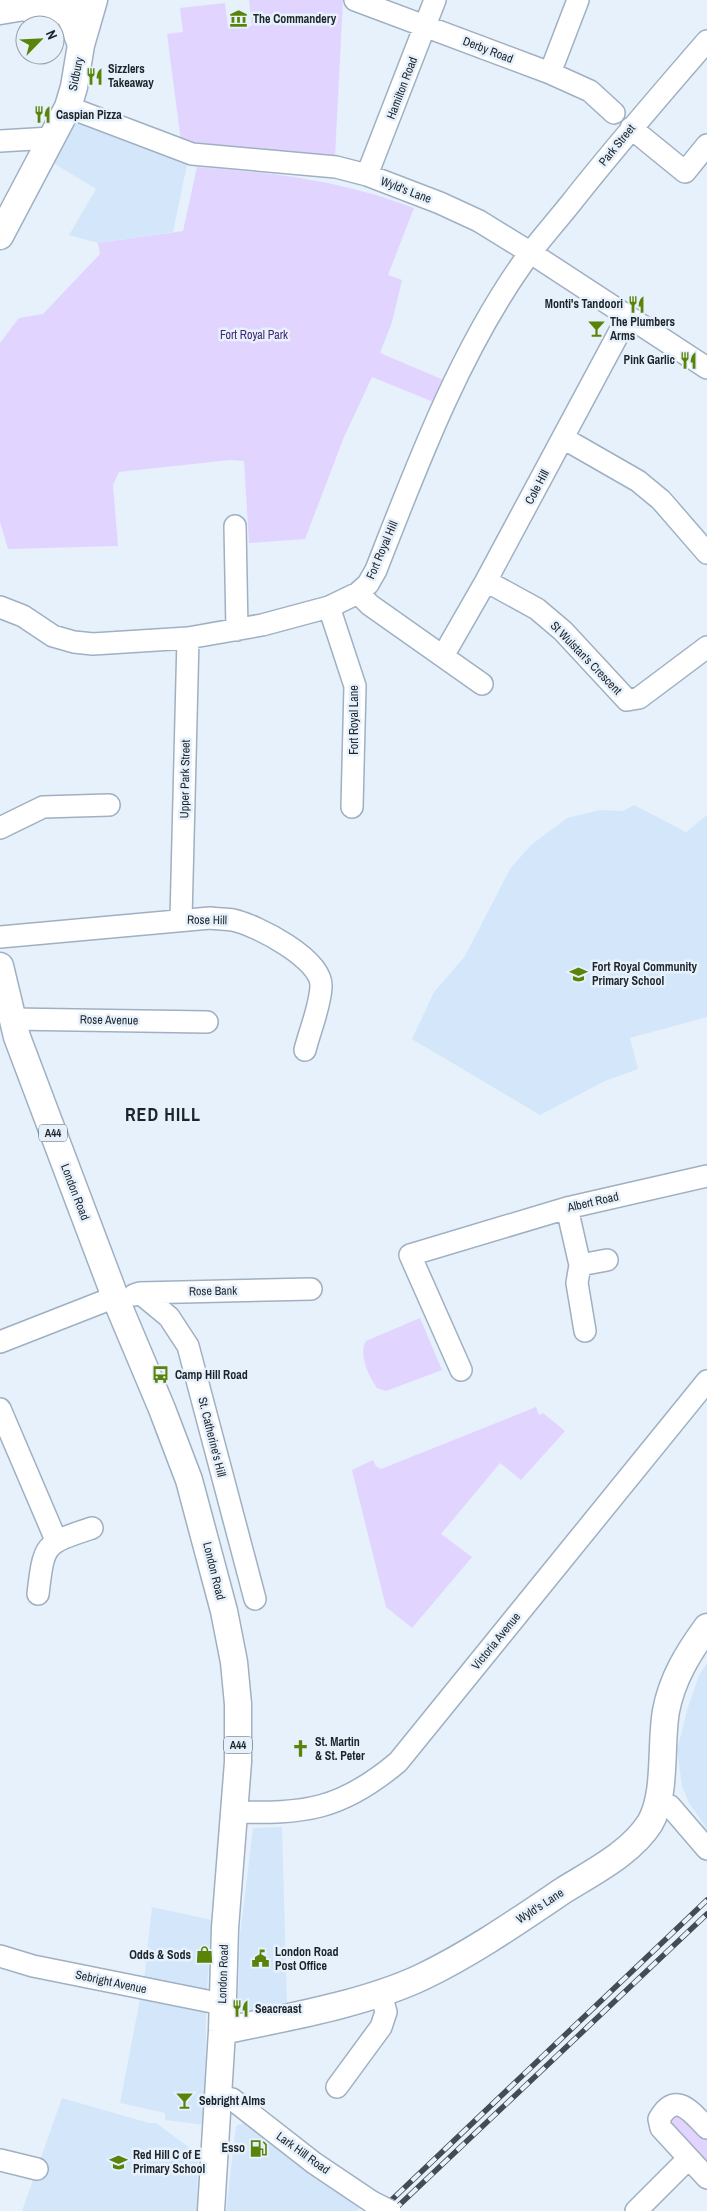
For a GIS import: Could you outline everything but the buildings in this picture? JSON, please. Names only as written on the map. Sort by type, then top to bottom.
[{"type":"main road","points":[[21,6],[38,12],[79,5]]},
{"type":"main road","name":"Sidbury","points":[[46,147],[68,107],[74,88],[81,45],[79,5]]},
{"type":"main road","points":[[3,229],[46,147]]},
{"type":"main road","name":"London Road","points":[[0,966],[11,1018],[124,1297],[188,1480],[224,1611],[234,1662],[238,1704],[238,1762],[225,1928],[222,2032],[211,2211]]},
{"type":"main road","name":"Wyld's Lane","points":[[222,2032],[381,1994],[421,1978],[460,1958],[611,1860],[636,1840],[650,1823],[658,1802],[666,1711],[680,1668],[707,1627]]},
{"type":"street","name":"Derby Road","points":[[355,0],[550,73],[590,91],[614,113]]},
{"type":"street","name":"Hamilton Road","points":[[368,175],[435,0]]},
{"type":"street","points":[[550,73],[578,0]]},
{"type":"street","name":"Park Street","points":[[531,252],[631,128],[707,41]]},
{"type":"street","name":"Wyld's Lane","points":[[68,107],[192,154],[336,167],[368,175],[440,203],[479,221],[531,252],[707,368]]},
{"type":"street","points":[[631,128],[685,172],[707,145]]},
{"type":"street","points":[[0,141],[46,147]]},
{"type":"street","name":"Fort Royal Hill","points":[[0,607],[23,616],[54,636],[74,642],[93,644],[188,638],[238,630],[330,607],[358,593],[368,584],[376,570],[410,481],[446,400],[486,323],[531,252]]},
{"type":"street","name":"Cole Hill","points":[[443,656],[486,581],[628,316]]},
{"type":"street","points":[[563,438],[638,481],[661,500],[707,553]]},
{"type":"street","points":[[235,526],[238,630]]},
{"type":"street","name":"St Wulstan's Crescent","points":[[486,581],[537,609],[563,631],[627,700],[639,698],[707,647]]},
{"type":"street","points":[[358,593],[370,605],[482,684]]},
{"type":"street","name":"Fort Royal Lane","points":[[330,607],[355,686],[352,807]]},
{"type":"street","name":"Upper Park Street","points":[[181,919],[188,638]]},
{"type":"street","points":[[0,828],[43,807],[109,805]]},
{"type":"street","name":"Rose Hill","points":[[0,937],[181,919],[210,918],[234,920],[270,935],[310,963],[322,985],[305,1050]]},
{"type":"street","name":"Rose Avenue","points":[[11,1018],[207,1022]]},
{"type":"street","name":"Albert Road","points":[[461,1370],[410,1255],[567,1208],[707,1176]]},
{"type":"street","points":[[567,1208],[580,1265],[577,1283],[585,1331]]},
{"type":"street","points":[[580,1265],[607,1260]]},
{"type":"street","name":"Rose Bank","points":[[124,1297],[311,1289]]},
{"type":"street","points":[[0,1342],[124,1297]]},
{"type":"street","name":"St. Catherine's Hill","points":[[124,1297],[169,1317],[188,1346],[255,1599]]},
{"type":"street","name":"Victoria Avenue","points":[[233,1812],[299,1812],[327,1806],[350,1796],[376,1781],[398,1762],[707,1381]]},
{"type":"street","points":[[0,1409],[56,1540]]},
{"type":"street","points":[[38,1594],[42,1563],[46,1550],[56,1540],[92,1528]]},
{"type":"street","points":[[658,1802],[670,1806],[707,1849]]},
{"type":"street","name":"Sebright Avenue","points":[[0,1956],[33,1966],[222,2004]]},
{"type":"street","points":[[337,2087],[380,2027],[386,2012],[381,1994]]},
{"type":"street","name":"Lark Hill Road","points":[[217,2096],[232,2099],[314,2163],[381,2206]]},
{"type":"street","points":[[707,2128],[685,2106],[677,2104],[663,2112],[659,2119],[661,2128],[707,2178]]},
{"type":"street","points":[[636,2211],[688,2159]]},
{"type":"street","points":[[0,2160],[37,2170]]},
{"type":"shaded area","points":[[75,116],[188,160],[173,232],[98,243],[69,235],[96,189],[50,161]]},
{"type":"shaded area","name":"Fort Royal Community Primary School","points":[[634,805],[686,832],[707,815],[707,1017],[630,1038],[638,1069],[605,1081],[540,1115],[412,1039],[434,992],[465,956],[510,869],[531,845],[567,818],[600,810],[623,811]]},
{"type":"shaded area","points":[[707,1663],[707,1829],[689,1803],[682,1786],[677,1750],[688,1707],[699,1675]]},
{"type":"shaded area","points":[[282,1827],[287,2006],[245,2016],[240,2012],[238,2003],[240,1935],[253,1828]]},
{"type":"shaded area","points":[[152,1907],[212,1920],[207,1989],[144,1980]]},
{"type":"shaded area","points":[[140,1999],[206,2012],[205,2125],[165,2120],[165,2113],[120,2103]]},
{"type":"shaded area","name":"Red Hill C of E Primary School","points":[[62,2098],[149,2123],[156,2123],[198,2154],[197,2211],[22,2211]]},
{"type":"shaded area","name":"Esso","points":[[250,2120],[366,2203],[357,2211],[226,2211],[236,2126]]},
{"type":"green space","points":[[249,0],[343,0],[335,157],[181,141],[167,34],[183,32],[180,8],[225,3],[228,28],[252,26]]},
{"type":"green space","name":"Fort Royal Park","points":[[197,167],[307,179],[386,198],[414,208],[388,275],[402,280],[392,322],[380,353],[446,381],[436,403],[372,377],[344,437],[305,539],[249,543],[244,461],[230,460],[119,472],[113,485],[118,546],[8,549],[0,522],[0,343],[19,318],[43,314],[100,254],[98,243],[183,231]]},
{"type":"green space","points":[[420,1318],[442,1370],[386,1391],[377,1388],[368,1372],[364,1359],[363,1352],[366,1341]]},
{"type":"green space","points":[[536,1407],[539,1415],[543,1413],[565,1431],[521,1480],[500,1463],[441,1534],[472,1557],[412,1628],[386,1607],[352,1470],[373,1460],[376,1466],[381,1469]]},
{"type":"green space","points":[[677,2107],[707,2134],[707,2170],[666,2125]]},
{"type":"railway","points":[[380,2211],[707,1900]]},
{"type":"railway","points":[[393,2211],[707,1914]]},
{"type":"place","name":"The Commandery","points":[[239,19]]},
{"type":"place","name":"Sizzlers Takeaway","points":[[94,76]]},
{"type":"place","name":"Caspian Pizza","points":[[42,115]]},
{"type":"place","name":"Monti's Tandoori","points":[[637,304]]},
{"type":"place","name":"The Plumbers Arms","points":[[596,329]]},
{"type":"place","name":"Pink Garlic","points":[[689,360]]},
{"type":"place","name":"Fort Royal Community Primary School","points":[[578,974]]},
{"type":"place","name":"Camp Hill Road","points":[[161,1375]]},
{"type":"place","name":"St. Martin & St. Peter","points":[[301,1749]]},
{"type":"place","name":"Odds & Sods","points":[[205,1955]]},
{"type":"place","name":"London Road Post Office","points":[[261,1959]]},
{"type":"place","name":"Seacreast","points":[[241,2009]]},
{"type":"place","name":"Sebright Alms","points":[[185,2101]]},
{"type":"place","name":"Esso","points":[[259,2148]]},
{"type":"place","name":"Red Hill C of E Primary School","points":[[119,2162]]},
{"type":"district","name":"RED HILL","points":[[163,1115]]}]
